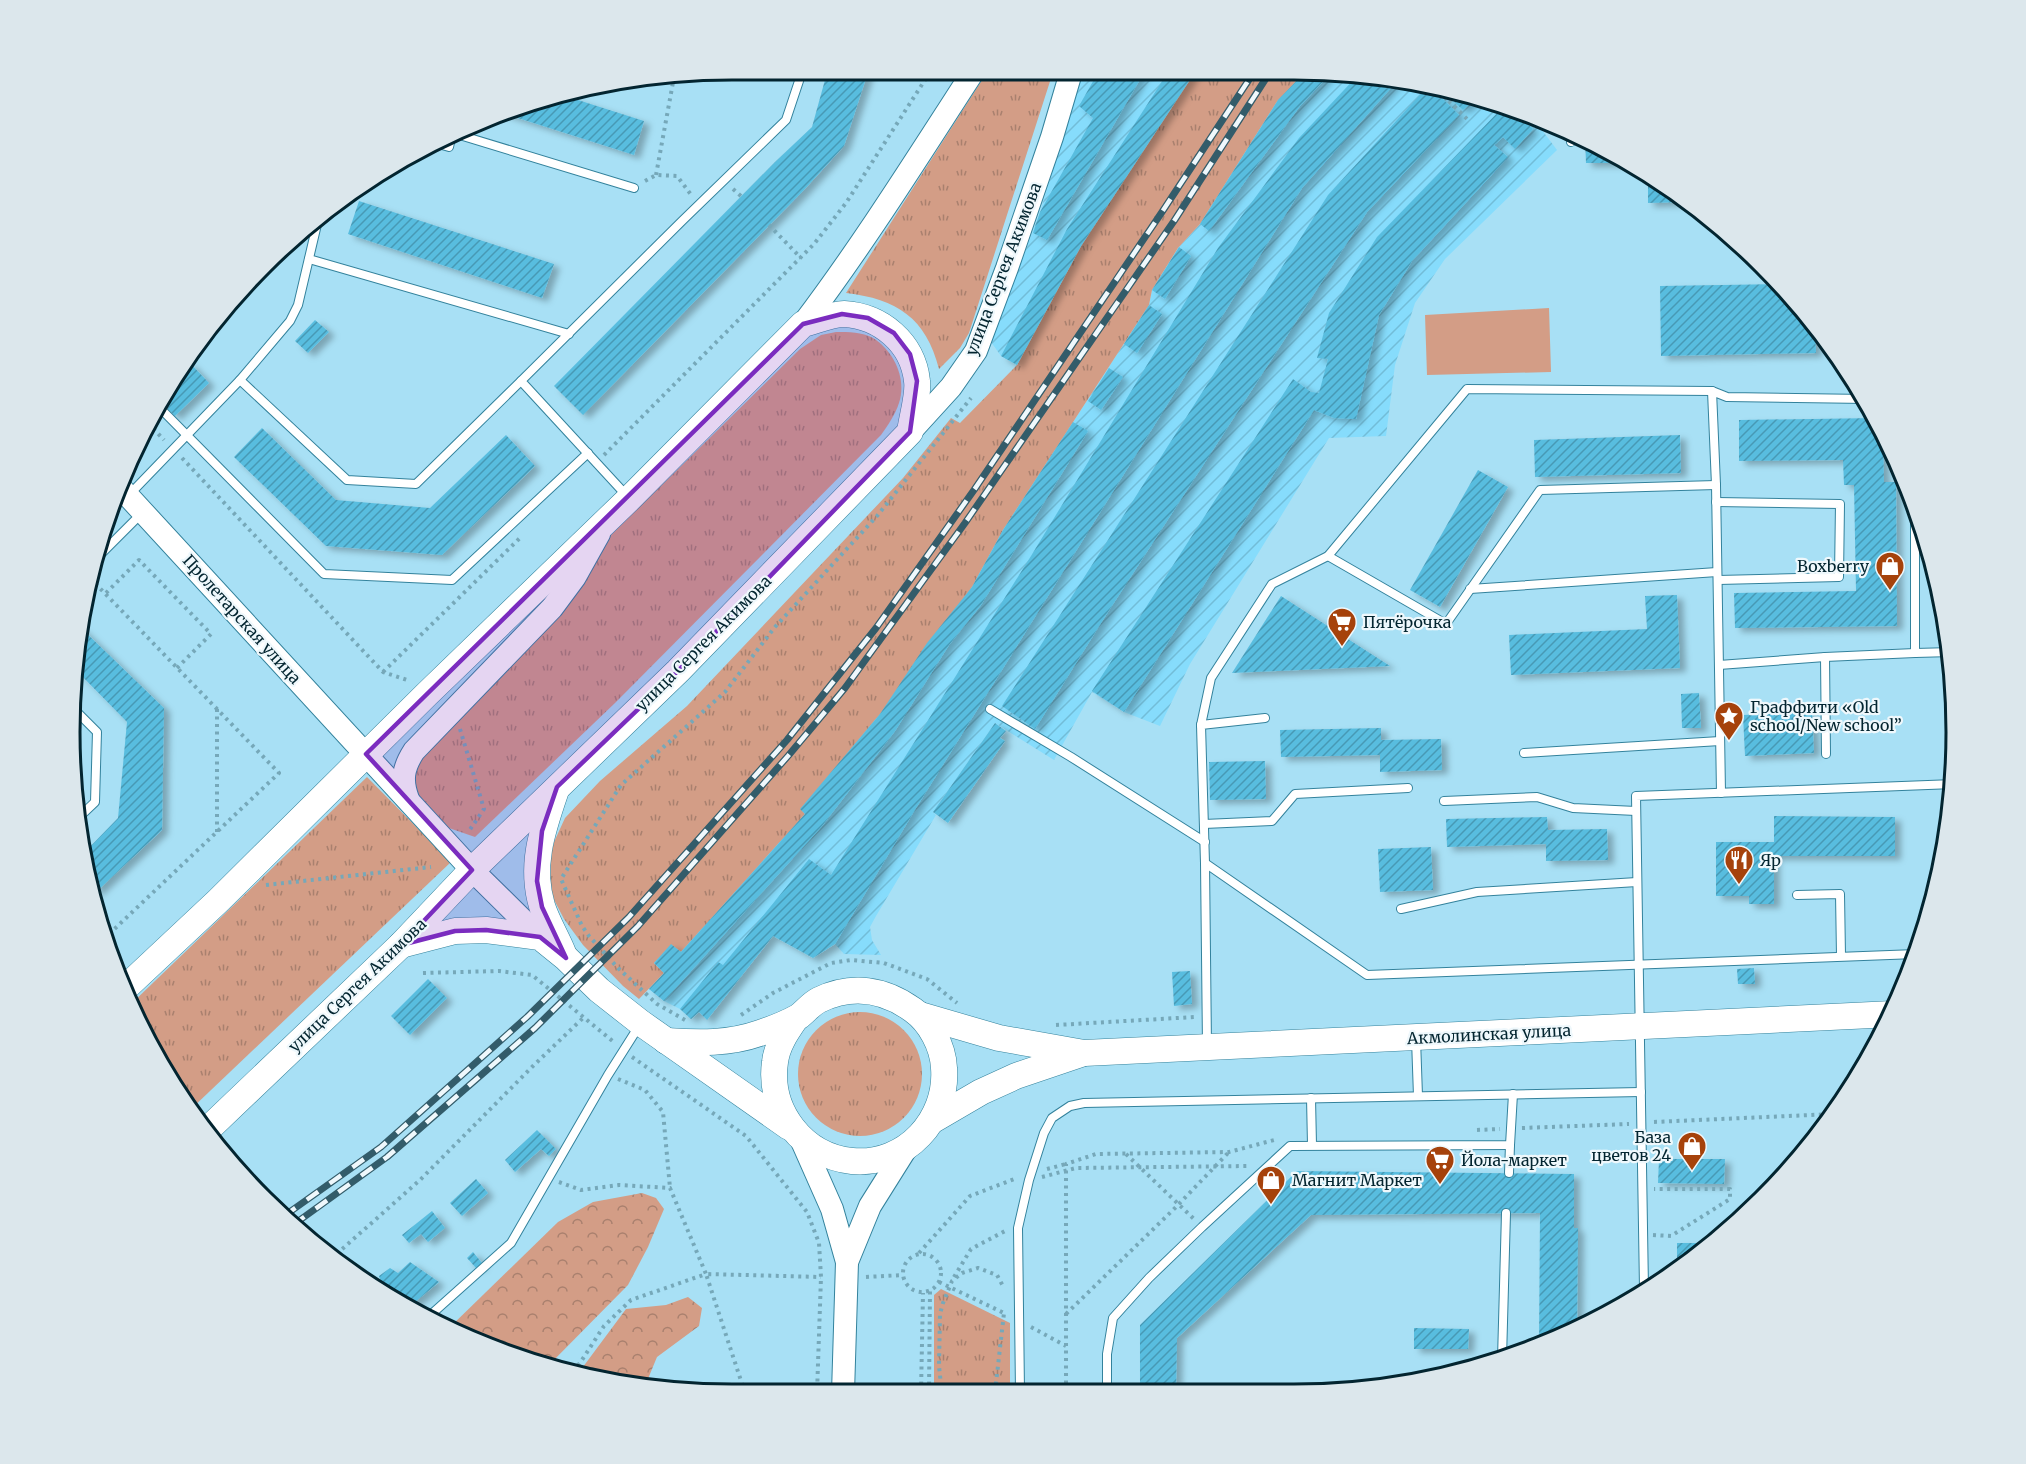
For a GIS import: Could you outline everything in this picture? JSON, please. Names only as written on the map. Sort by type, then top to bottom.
[{"type":"main road","points":[[130,984],[218,901],[630,498],[803,324],[867,236],[968,80]]},
{"type":"main road","name":"улица Сергея Акимова","points":[[212,1126],[401,945],[472,870],[678,671],[951,387],[976,351],[1052,137],[1069,80]]},
{"type":"main road","points":[[803,324],[842,314],[868,318],[894,333],[909,354],[917,381],[910,432]]},
{"type":"main road","name":"Пролетарская улица","points":[[130,497],[472,870],[540,937]]},
{"type":"main road","points":[[409,801],[404,788],[403,774],[414,751],[552,608],[575,578],[607,518]]},
{"type":"main road","points":[[557,787],[542,831],[537,858],[537,880],[542,907],[566,958]]},
{"type":"main road","points":[[401,945],[455,931],[486,930],[540,937],[599,990],[666,1041],[825,1154],[853,1161],[881,1159],[907,1147],[922,1135],[933,1120],[944,1094],[945,1066],[937,1039],[921,1015]]},
{"type":"main road","points":[[666,1041],[727,1042],[760,1033],[796,1018],[818,1000],[844,991],[872,991],[898,999],[921,1015],[999,1038],[1084,1053]]},
{"type":"main road","name":"Акмолинская улица","points":[[1084,1053],[1882,1014]]},
{"type":"main road","points":[[796,1018],[783,1038],[775,1061],[774,1085],[780,1109],[797,1134],[832,1209],[848,1262],[843,1384]]},
{"type":"main road","points":[[933,1120],[981,1092],[1007,1080],[1084,1053]]},
{"type":"main road","points":[[848,1262],[870,1206],[907,1147]]},
{"type":"lane","points":[[240,380],[347,480],[416,484],[786,120],[799,80]]},
{"type":"lane","points":[[465,137],[634,188]]},
{"type":"lane","points":[[112,530],[130,497],[240,380],[290,321],[298,305],[316,230]]},
{"type":"lane","points":[[309,259],[569,334]]},
{"type":"lane","points":[[521,381],[630,498]]},
{"type":"lane","points":[[1207,1048],[1201,725],[1211,678],[1272,584],[1328,556],[1467,389],[1712,392],[1727,397],[1855,399]]},
{"type":"lane","points":[[1712,392],[1716,485],[1721,793]]},
{"type":"lane","points":[[164,412],[324,574],[452,580],[588,453]]},
{"type":"lane","points":[[1328,556],[1446,624],[1540,490],[1716,485]]},
{"type":"lane","points":[[1470,588],[1718,576],[1839,577],[1839,504],[1716,502]]},
{"type":"lane","points":[[1914,653],[1915,532]]},
{"type":"lane","points":[[1719,664],[1942,652]]},
{"type":"lane","points":[[1825,657],[1826,754]]},
{"type":"lane","points":[[990,709],[1204,842]]},
{"type":"lane","points":[[80,715],[97,732],[95,802],[85,812]]},
{"type":"lane","points":[[1201,725],[1265,717]]},
{"type":"lane","points":[[1524,753],[1720,741]]},
{"type":"lane","points":[[1644,1283],[1636,796],[1944,784]]},
{"type":"lane","points":[[1204,824],[1272,821],[1295,794],[1408,788]]},
{"type":"lane","points":[[1444,801],[1537,796],[1574,808],[1636,811]]},
{"type":"lane","points":[[1205,863],[1367,975],[1907,954]]},
{"type":"lane","points":[[1401,909],[1477,892],[1637,882]]},
{"type":"lane","points":[[1797,895],[1840,894],[1841,956]]},
{"type":"lane","points":[[434,1312],[511,1243],[608,1075],[641,1023]]},
{"type":"lane","points":[[1416,1038],[1418,1096]]},
{"type":"lane","points":[[1020,1384],[1018,1228],[1030,1176],[1044,1133],[1052,1118],[1070,1106],[1084,1102],[1641,1092]]},
{"type":"lane","points":[[1509,1173],[1513,1094]]},
{"type":"lane","points":[[1311,1098],[1312,1145]]},
{"type":"lane","points":[[1107,1384],[1107,1354],[1113,1318],[1149,1278],[1290,1146],[1510,1145]]},
{"type":"lane","points":[[1502,1351],[1506,1213]]},
{"type":"path","points":[[597,462],[814,244],[846,203],[925,80]]},
{"type":"path","points":[[656,175],[673,83]]},
{"type":"path","points":[[1446,98],[1467,119]]},
{"type":"path","points":[[634,188],[656,175],[676,176],[699,204]]},
{"type":"path","points":[[769,225],[801,258]]},
{"type":"path","points":[[561,879],[621,785],[725,692],[776,627],[877,516],[977,388]]},
{"type":"path","points":[[154,430],[383,672],[417,683]]},
{"type":"path","points":[[383,672],[528,530]]},
{"type":"path","points":[[106,593],[139,560],[211,634],[177,668]]},
{"type":"path","points":[[97,584],[279,772],[111,932]]},
{"type":"path","points":[[217,708],[217,832]]},
{"type":"path","points":[[459,723],[484,809],[469,831]]},
{"type":"path","points":[[266,885],[430,867]]},
{"type":"path","points":[[423,973],[499,971],[532,975],[659,1078],[698,1101],[746,1136],[807,1212],[819,1244],[821,1277],[817,1384]]},
{"type":"path","points":[[338,1252],[420,1180],[584,1018]]},
{"type":"path","points":[[608,1075],[645,1090],[663,1112],[670,1188],[706,1274],[742,1384]]},
{"type":"path","points":[[1066,1314],[1179,1205],[1229,1152]]},
{"type":"path","points":[[919,1253],[932,1256],[941,1270],[939,1282],[923,1293],[913,1291],[906,1284],[903,1275],[907,1262],[919,1253],[970,1196],[1096,1154],[1125,1153],[1202,1227]]},
{"type":"path","points":[[1066,1164],[1066,1384]]},
{"type":"path","points":[[1030,1176],[1076,1168],[1269,1166]]},
{"type":"path","points":[[549,1179],[581,1190],[619,1185],[670,1188]]},
{"type":"path","points":[[1644,1235],[1671,1236],[1730,1199],[1730,1189],[1654,1189]]},
{"type":"path","points":[[941,1384],[940,1314],[952,1281],[971,1249],[1007,1230]]},
{"type":"path","points":[[952,1281],[962,1273],[978,1268],[997,1275],[1005,1292]]},
{"type":"path","points":[[578,1365],[604,1326],[631,1300],[706,1274],[821,1277]]},
{"type":"path","points":[[866,1277],[903,1275]]},
{"type":"path","points":[[939,1282],[1019,1320],[1066,1346]]},
{"type":"path","points":[[928,1384],[930,1290]]},
{"type":"path","points":[[921,1384],[923,1293]]},
{"type":"path","points":[[996,1384],[1005,1306]]},
{"type":"highlighted area","points":[[842,314],[868,318],[894,333],[910,354],[917,381],[910,432],[678,671],[557,787],[542,831],[537,881],[542,907],[566,958],[540,937],[486,930],[455,931],[401,945],[472,870],[366,754],[803,324]]},
{"type":"shaded area","points":[[1081,80],[1190,80],[1081,246],[1017,365],[1001,356],[991,342],[1040,212]]},
{"type":"shaded area","points":[[1297,80],[1379,85],[1421,92],[1504,114],[1540,128],[1557,150],[1445,259],[1415,303],[1395,365],[1386,436],[1329,438],[1190,664],[1160,726],[1124,712],[1092,692],[1054,760],[995,723],[933,812],[936,815],[870,927],[872,940],[881,955],[844,954],[835,944],[785,920],[691,1019],[649,989],[664,973],[654,963],[805,814],[800,809],[972,587],[1003,530],[1149,305],[1152,290],[1179,247],[1200,224],[1278,100]]},
{"type":"green space","points":[[982,80],[1050,80],[969,333],[960,348],[939,369],[926,336],[907,314],[880,300],[846,293]]},
{"type":"green space","points":[[1190,80],[1297,80],[1278,100],[1200,224],[1178,248],[1152,290],[1149,305],[1003,530],[972,587],[880,714],[801,809],[805,814],[681,952],[671,945],[654,963],[664,973],[639,999],[583,945],[564,919],[550,892],[548,868],[554,842],[565,818],[600,781],[687,706],[903,478],[951,418],[960,423],[1017,365],[1081,246]]},
{"type":"green space","points":[[1549,308],[1551,372],[1427,375],[1425,315]]},
{"type":"green space","points":[[836,332],[860,333],[873,338],[887,350],[897,366],[901,385],[899,403],[881,435],[615,703],[475,837],[446,827],[419,800],[409,772],[604,542],[800,349],[821,335]]},
{"type":"green space","points":[[367,777],[451,862],[196,1104],[167,1058],[137,999]]},
{"type":"green space","points":[[860,1012],[884,1017],[904,1030],[917,1050],[922,1074],[917,1098],[904,1118],[884,1131],[860,1136],[836,1131],[816,1118],[803,1098],[798,1074],[803,1050],[816,1030],[836,1017]]},
{"type":"green space","points":[[642,1193],[656,1198],[664,1209],[648,1247],[628,1285],[554,1359],[522,1350],[455,1322],[558,1222],[593,1202]]},
{"type":"green space","points":[[941,1289],[1010,1323],[1010,1384],[934,1384],[934,1295]]},
{"type":"green space","points":[[688,1297],[702,1308],[699,1326],[657,1357],[648,1379],[583,1367],[626,1309],[666,1305]]},
{"type":"building","points":[[825,80],[865,80],[844,146],[803,191],[583,415],[554,386],[812,127]]},
{"type":"building","points":[[1094,80],[1140,80],[1047,240],[1033,233],[1040,212],[1093,118],[1079,106]]},
{"type":"building","points":[[1163,80],[1190,80],[1081,246],[1017,365],[1001,356],[1067,229]]},
{"type":"building","points":[[1297,80],[1324,81],[1300,106],[1209,231],[1200,224],[1278,100]]},
{"type":"building","points":[[1351,82],[1392,87],[1302,188],[916,808],[835,944],[813,958],[773,936],[707,1020],[699,1012],[691,1019],[680,1009],[718,962],[723,965],[809,859],[831,875],[1031,556],[1218,248],[1299,138]]},
{"type":"building","points":[[1422,92],[1441,97],[1459,115],[1367,212],[1106,615],[1035,729],[1002,706],[1328,195]]},
{"type":"building","points":[[575,99],[644,121],[634,155],[514,117]]},
{"type":"building","points":[[1451,99],[1470,104],[1463,110]]},
{"type":"building","points":[[1498,112],[1526,122],[1533,129],[1515,149],[1503,137],[1494,145],[1508,157],[1412,261],[1379,315],[1356,419],[1334,418],[1314,410],[1124,712],[1092,691],[1293,379],[1311,392],[1319,393],[1328,359],[1317,358],[1329,313],[1377,237]]},
{"type":"building","points":[[1585,148],[1613,163],[1586,163]]},
{"type":"building","points":[[1648,184],[1675,202],[1648,203]]},
{"type":"building","points":[[359,201],[554,264],[542,298],[348,234]]},
{"type":"building","points":[[1179,247],[1191,256],[1165,299],[1152,290]]},
{"type":"building","points":[[1768,284],[1815,340],[1816,353],[1661,356],[1660,286]]},
{"type":"building","points":[[1149,305],[1162,314],[1137,353],[1124,344]]},
{"type":"building","points":[[315,320],[329,332],[308,353],[295,341]]},
{"type":"building","points":[[192,365],[209,383],[175,416],[166,407]]},
{"type":"building","points":[[1109,368],[1123,377],[1101,410],[1088,401]]},
{"type":"building","points":[[1866,418],[1883,453],[1884,482],[1896,482],[1897,626],[1735,628],[1734,593],[1856,591],[1854,485],[1844,485],[1843,460],[1739,461],[1739,420]]},
{"type":"building","points":[[1073,422],[1088,431],[981,605],[949,645],[895,731],[822,826],[664,1001],[649,989],[664,973],[654,963],[671,944],[681,952],[805,814],[800,809],[880,714],[927,643],[972,587],[1003,530]]},
{"type":"building","points":[[262,428],[336,500],[430,508],[506,435],[535,466],[442,555],[326,546],[234,457]]},
{"type":"building","points":[[1680,435],[1681,473],[1535,477],[1534,440]]},
{"type":"building","points":[[1478,470],[1508,487],[1440,607],[1410,590]]},
{"type":"building","points":[[1677,595],[1680,668],[1511,675],[1509,635],[1647,629],[1645,596]]},
{"type":"building","points":[[1281,596],[1390,666],[1232,673]]},
{"type":"building","points":[[87,634],[164,708],[162,830],[99,889],[90,847],[118,818],[127,722],[82,676]]},
{"type":"building","points":[[1699,693],[1701,728],[1682,728],[1681,694]]},
{"type":"building","points":[[1812,712],[1814,753],[1745,756],[1743,715]]},
{"type":"building","points":[[995,723],[1006,731],[1000,738],[1005,741],[948,823],[933,812]]},
{"type":"building","points":[[1381,728],[1381,740],[1441,739],[1442,770],[1380,772],[1380,755],[1281,757],[1280,730]]},
{"type":"building","points":[[1265,761],[1266,799],[1210,800],[1209,762]]},
{"type":"building","points":[[1774,816],[1895,817],[1895,856],[1774,856],[1774,904],[1749,904],[1749,896],[1716,896],[1716,842],[1774,842]]},
{"type":"building","points":[[1547,817],[1548,830],[1607,829],[1608,860],[1546,861],[1546,844],[1447,847],[1446,819]]},
{"type":"building","points":[[1431,847],[1433,890],[1380,892],[1378,849]]},
{"type":"building","points":[[1754,968],[1755,984],[1738,984],[1737,969]]},
{"type":"building","points":[[1190,971],[1192,1004],[1174,1006],[1172,972]]},
{"type":"building","points":[[428,979],[447,998],[410,1035],[391,1016]]},
{"type":"building","points":[[537,1130],[556,1149],[549,1156],[541,1149],[515,1172],[505,1160]]},
{"type":"building","name":"База цветов 24","points":[[1659,1159],[1725,1159],[1724,1184],[1658,1183]]},
{"type":"building","points":[[1297,1171],[1574,1174],[1574,1228],[1578,1228],[1577,1320],[1539,1337],[1540,1213],[1311,1215],[1177,1338],[1176,1384],[1140,1384],[1140,1325]]},
{"type":"building","points":[[476,1179],[488,1193],[462,1216],[450,1203]]},
{"type":"building","points":[[432,1211],[445,1228],[428,1242],[421,1234],[409,1243],[402,1235]]},
{"type":"building","points":[[1677,1243],[1700,1243],[1691,1250],[1677,1260]]},
{"type":"building","points":[[473,1252],[482,1263],[476,1268],[467,1258]]},
{"type":"building","points":[[410,1262],[439,1282],[415,1302],[381,1282],[379,1276],[390,1268],[398,1273]]},
{"type":"building","points":[[1414,1328],[1469,1329],[1468,1349],[1414,1349]]},
{"type":"railway","points":[[290,1212],[381,1147],[527,1017],[629,917],[787,740],[876,628],[974,490],[1249,80]]},
{"type":"railway","points":[[299,1220],[387,1157],[535,1028],[638,926],[788,756],[845,688],[965,523],[1174,221],[1265,80]]},
{"type":"place","name":"Boxberry","points":[[1890,592]]},
{"type":"place","name":"Пятёрочка","points":[[1342,648]]},
{"type":"place","name":"Граффити «Old school/New school”","points":[[1729,742]]},
{"type":"place","name":"Яр","points":[[1739,886]]},
{"type":"place","name":"База цветов 24","points":[[1692,1172]]},
{"type":"place","name":"Йола-маркет","points":[[1440,1186]]},
{"type":"place","name":"Магнит Маркет","points":[[1271,1206]]}]
